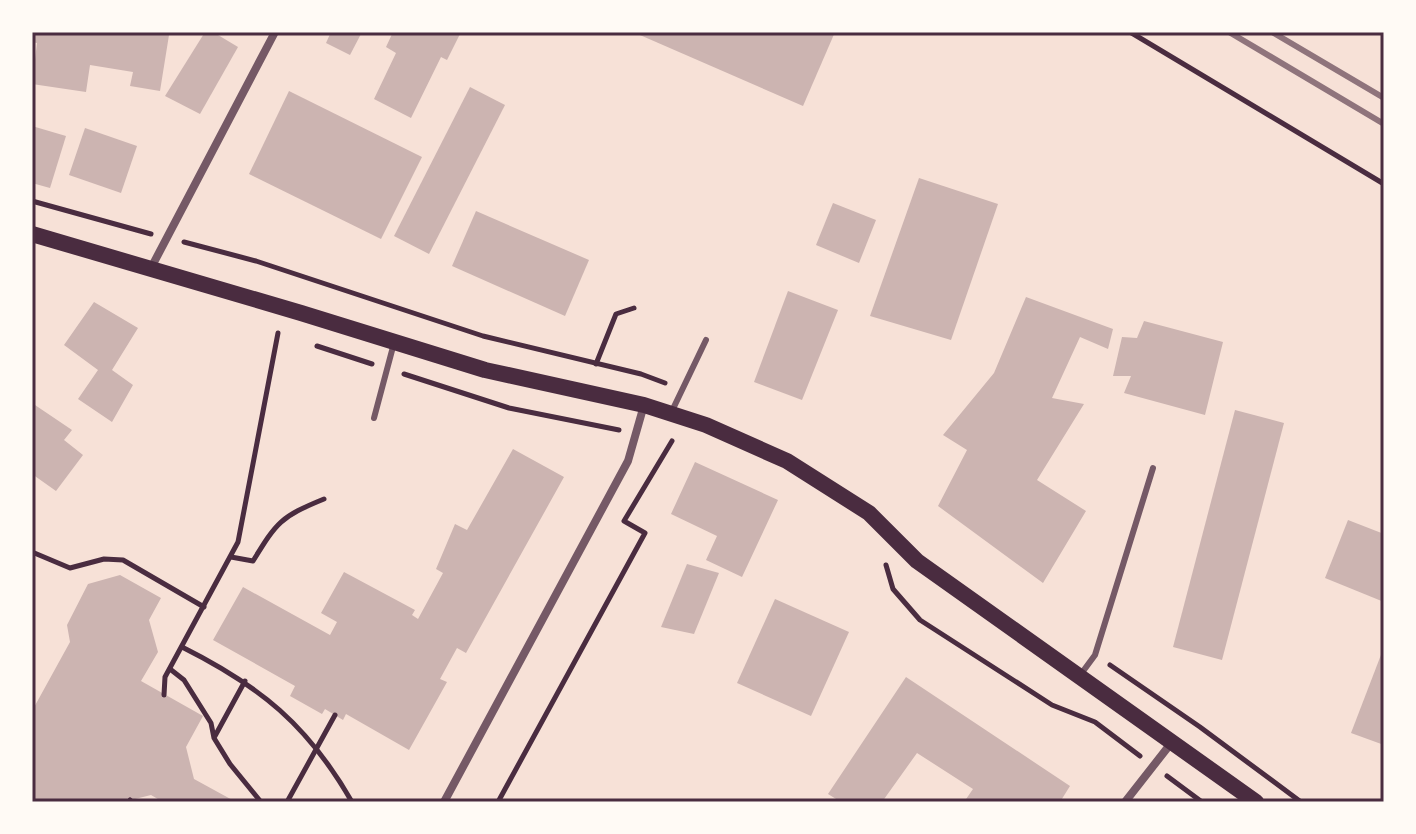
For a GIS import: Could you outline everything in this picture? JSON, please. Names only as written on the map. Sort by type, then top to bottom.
[{"type":"main road","points":[[32,234],[485,370],[644,405],[706,425],[787,461],[869,513],[917,561],[1256,802]]},
{"type":"street","points":[[151,268],[275,32]]},
{"type":"street","points":[[444,802],[628,461],[644,405]]},
{"type":"street","points":[[1125,802],[1172,742]]},
{"type":"lane","points":[[670,414],[706,340]]},
{"type":"lane","points":[[374,418],[394,343]]},
{"type":"lane","points":[[1080,676],[1095,655],[1153,468]]},
{"type":"path","points":[[1130,32],[1384,184]]},
{"type":"path","points":[[32,201],[256,261],[483,336],[596,364],[616,314],[634,308]]},
{"type":"path","points":[[264,329],[287,336]]},
{"type":"path","points":[[164,695],[165,677],[238,542],[278,333]]},
{"type":"path","points":[[311,344],[509,408],[686,446]]},
{"type":"path","points":[[498,802],[645,533],[624,521],[672,441]]},
{"type":"path","points":[[231,557],[253,561],[276,524],[296,510],[324,499]]},
{"type":"path","points":[[32,552],[70,568],[104,559],[123,560],[204,607]]},
{"type":"path","points":[[885,562],[893,589],[920,620],[1052,705],[1095,722],[1202,802]]},
{"type":"path","points":[[182,647],[245,681],[291,719],[352,802]]},
{"type":"path","points":[[1095,655],[1301,802]]},
{"type":"path","points":[[170,669],[184,680],[204,710],[214,738],[230,764],[261,802]]},
{"type":"path","points":[[214,738],[245,681]]},
{"type":"path","points":[[287,802],[335,715]]},
{"type":"building","points":[[32,32],[150,32],[169,35],[160,91],[130,86],[133,72],[90,65],[86,92],[32,84],[37,43],[32,42]]},
{"type":"building","points":[[205,32],[213,32],[238,47],[200,114],[165,96]]},
{"type":"building","points":[[331,32],[362,32],[350,55],[326,43]]},
{"type":"building","points":[[393,32],[461,32],[447,60],[441,57],[411,118],[374,99],[396,53],[386,47]]},
{"type":"building","points":[[633,32],[835,32],[803,106]]},
{"type":"building","points":[[470,87],[505,105],[429,254],[394,236]]},
{"type":"building","points":[[289,91],[422,157],[381,239],[249,174]]},
{"type":"building","points":[[32,126],[66,136],[50,188],[32,183]]},
{"type":"building","points":[[85,128],[137,146],[121,193],[69,175]]},
{"type":"building","points":[[919,178],[998,204],[951,340],[870,316]]},
{"type":"building","points":[[833,203],[876,220],[859,263],[816,245]]},
{"type":"building","points":[[476,211],[589,260],[565,316],[452,266]]},
{"type":"building","points":[[788,291],[838,310],[802,400],[754,382]]},
{"type":"building","points":[[1026,297],[1113,329],[1108,349],[1080,337],[1052,398],[1084,404],[1037,480],[1086,511],[1043,583],[938,506],[967,450],[943,435],[994,373]]},
{"type":"building","points":[[94,302],[138,328],[112,370],[133,385],[112,422],[78,399],[98,370],[64,345]]},
{"type":"building","points":[[1144,321],[1223,342],[1205,415],[1124,393],[1131,376],[1113,376],[1122,337],[1137,338]]},
{"type":"building","points":[[32,403],[72,430],[64,440],[83,455],[56,491],[32,474]]},
{"type":"building","points":[[1235,410],[1284,423],[1222,660],[1173,647]]},
{"type":"building","points":[[513,449],[564,477],[466,653],[457,648],[440,679],[447,682],[409,750],[346,714],[343,720],[325,709],[322,714],[290,696],[295,686],[213,640],[243,587],[330,635],[337,622],[321,613],[344,572],[415,610],[412,615],[418,619],[443,573],[436,569],[455,524],[467,530]]},
{"type":"building","points":[[695,462],[778,500],[742,577],[706,560],[717,536],[671,514]]},
{"type":"building","points":[[1348,520],[1384,534],[1384,602],[1325,578]]},
{"type":"building","points":[[687,564],[719,573],[694,634],[661,627]]},
{"type":"building","points":[[120,575],[161,598],[149,620],[158,652],[141,681],[203,716],[186,747],[194,779],[236,802],[163,802],[151,795],[123,802],[32,802],[32,711],[70,642],[67,625],[88,584]]},
{"type":"building","points":[[775,599],[849,632],[811,716],[737,683]]},
{"type":"building","points":[[1384,647],[1384,745],[1351,733]]},
{"type":"building","points":[[906,677],[1070,786],[1060,802],[964,802],[973,789],[917,753],[882,802],[841,802],[828,794]]},
{"type":"railway","points":[[1229,32],[1384,124]]},
{"type":"railway","points":[[1272,32],[1384,98]]}]
